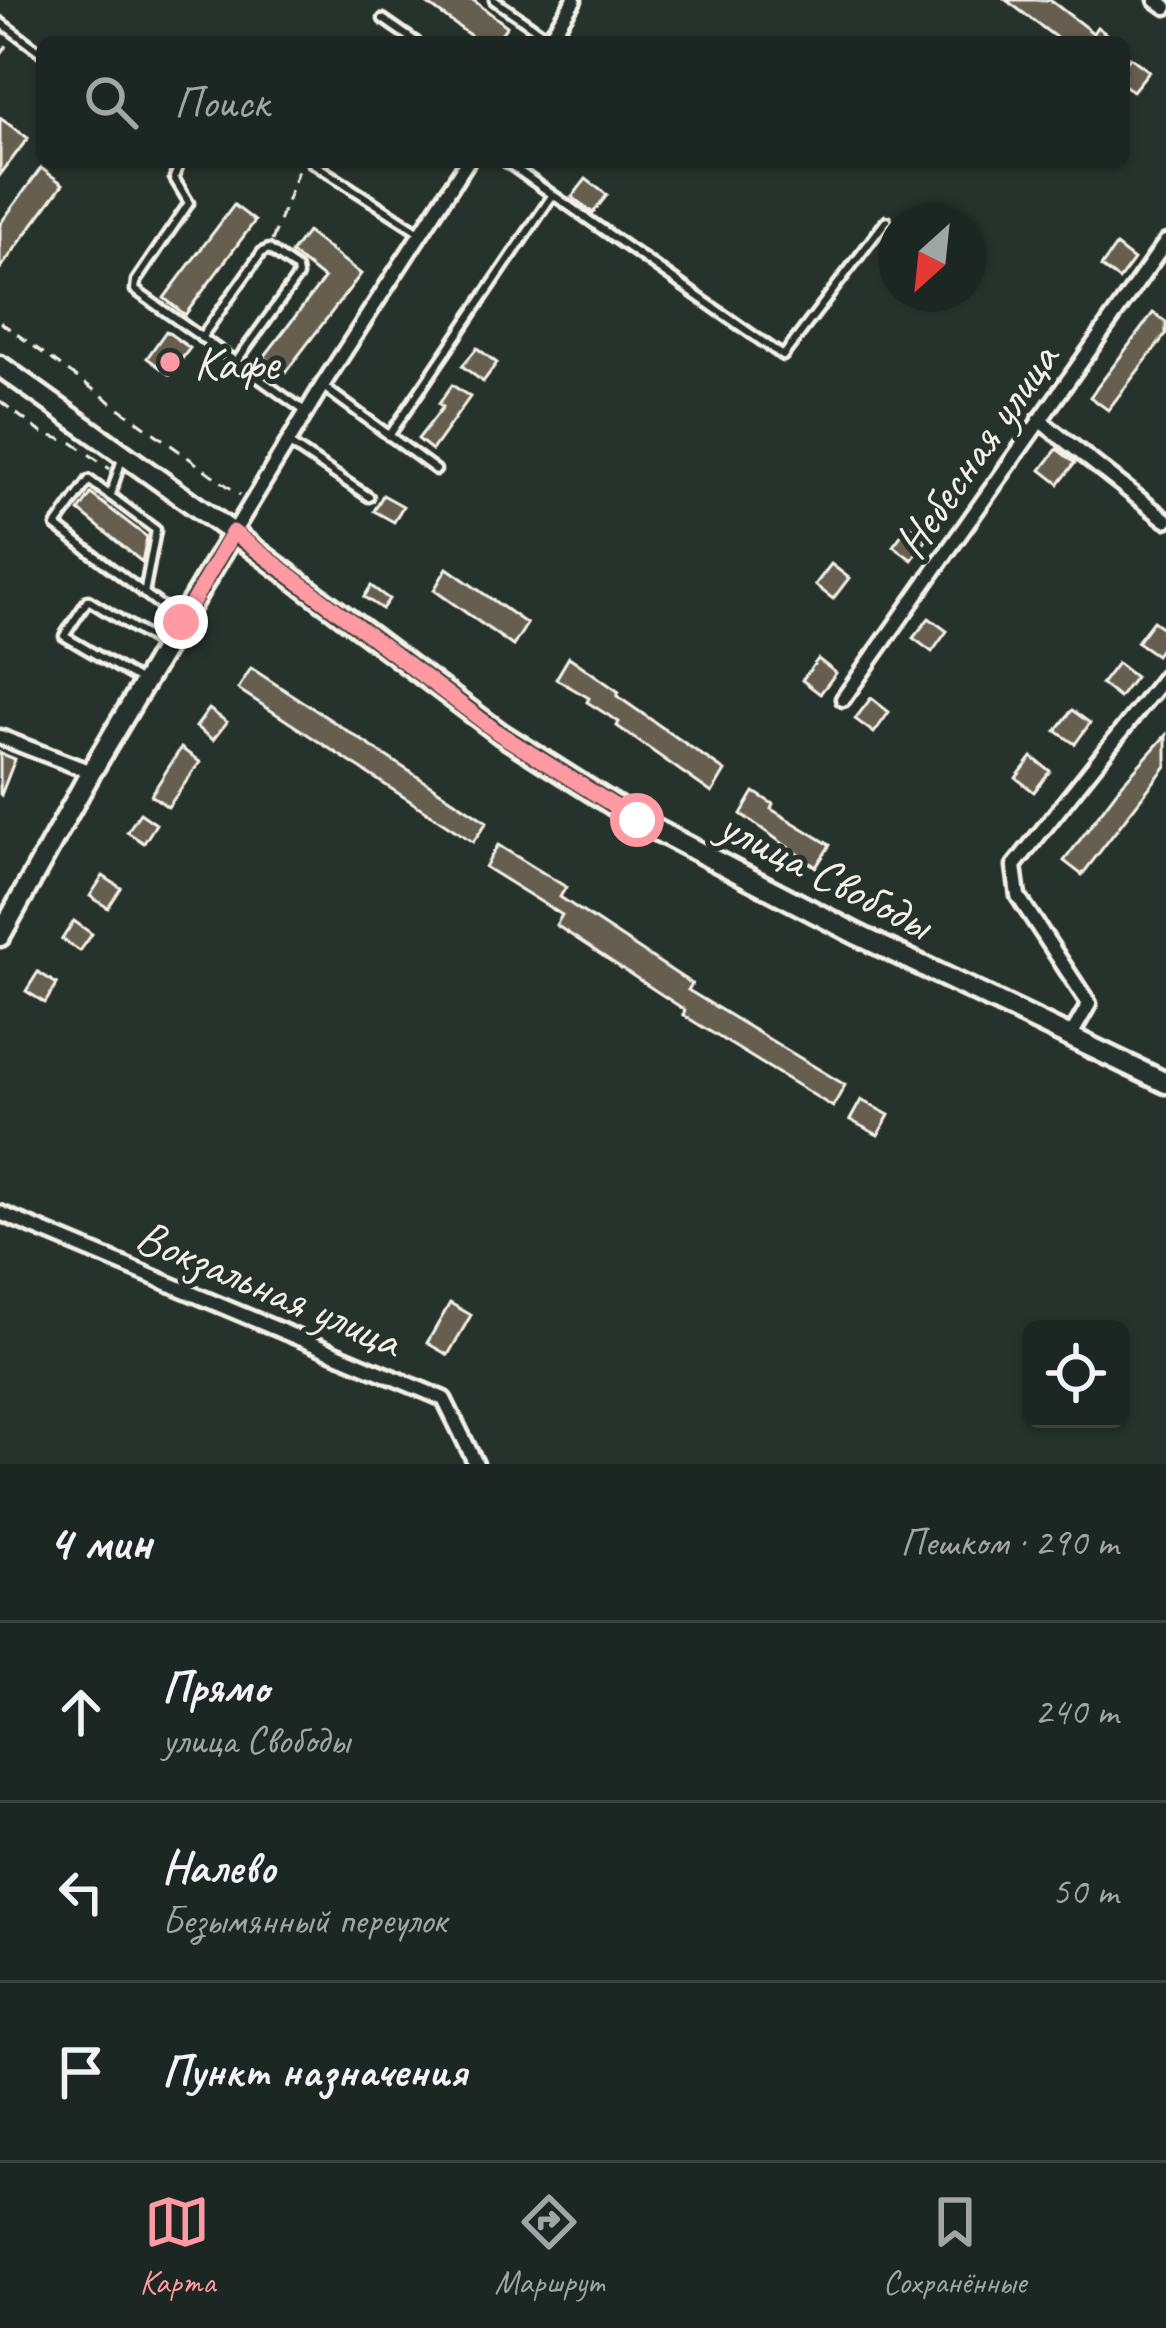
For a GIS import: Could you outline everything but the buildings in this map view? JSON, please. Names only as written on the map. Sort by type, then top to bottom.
[{"type":"main road","name":"улица Свободы","points":[[0,366],[120,464],[233,532],[500,734],[637,820],[858,935],[1166,1083]]},
{"type":"main road","points":[[0,936],[233,532]]},
{"type":"street","points":[[551,36],[574,0]]},
{"type":"street","points":[[1156,0],[1166,7]]},
{"type":"street","points":[[233,532],[463,168]]},
{"type":"street","name":"Небесная улица","points":[[843,699],[1166,242]]},
{"type":"street","points":[[1039,420],[1166,520]]},
{"type":"street","points":[[1070,1037],[1089,1004],[1018,896],[1014,866],[1166,675]]},
{"type":"street","points":[[0,737],[92,772]]},
{"type":"street","name":"Вокзальная улица","points":[[0,1213],[444,1399],[476,1464]]},
{"type":"lane","points":[[494,0],[543,36]]},
{"type":"lane","points":[[383,19],[407,36]]},
{"type":"lane","points":[[0,22],[36,49]]},
{"type":"lane","points":[[178,168],[174,178],[189,203],[136,281],[135,290],[306,412]]},
{"type":"lane","points":[[320,168],[421,233]]},
{"type":"lane","points":[[514,168],[783,356],[878,231]]},
{"type":"lane","points":[[389,436],[552,196]]},
{"type":"lane","points":[[201,338],[262,252],[269,249],[297,269],[298,276],[236,362]]},
{"type":"lane","points":[[322,386],[436,470]]},
{"type":"lane","points":[[288,443],[369,497]]},
{"type":"lane","points":[[110,496],[120,464]]},
{"type":"lane","points":[[144,594],[156,530],[89,480],[56,526],[144,594],[181,622]]},
{"type":"lane","points":[[144,683],[64,635],[88,600],[165,648]]},
{"type":"path","points":[[0,56],[16,34]]},
{"type":"path","points":[[269,249],[299,168]]},
{"type":"path","points":[[0,322],[251,503]]},
{"type":"path","points":[[0,401],[42,433],[120,464]]},
{"type":"place","name":"Кафе","points":[[170,362]]},
{"type":"route","points":[[181,622],[233,532],[500,734],[637,820]]}]
